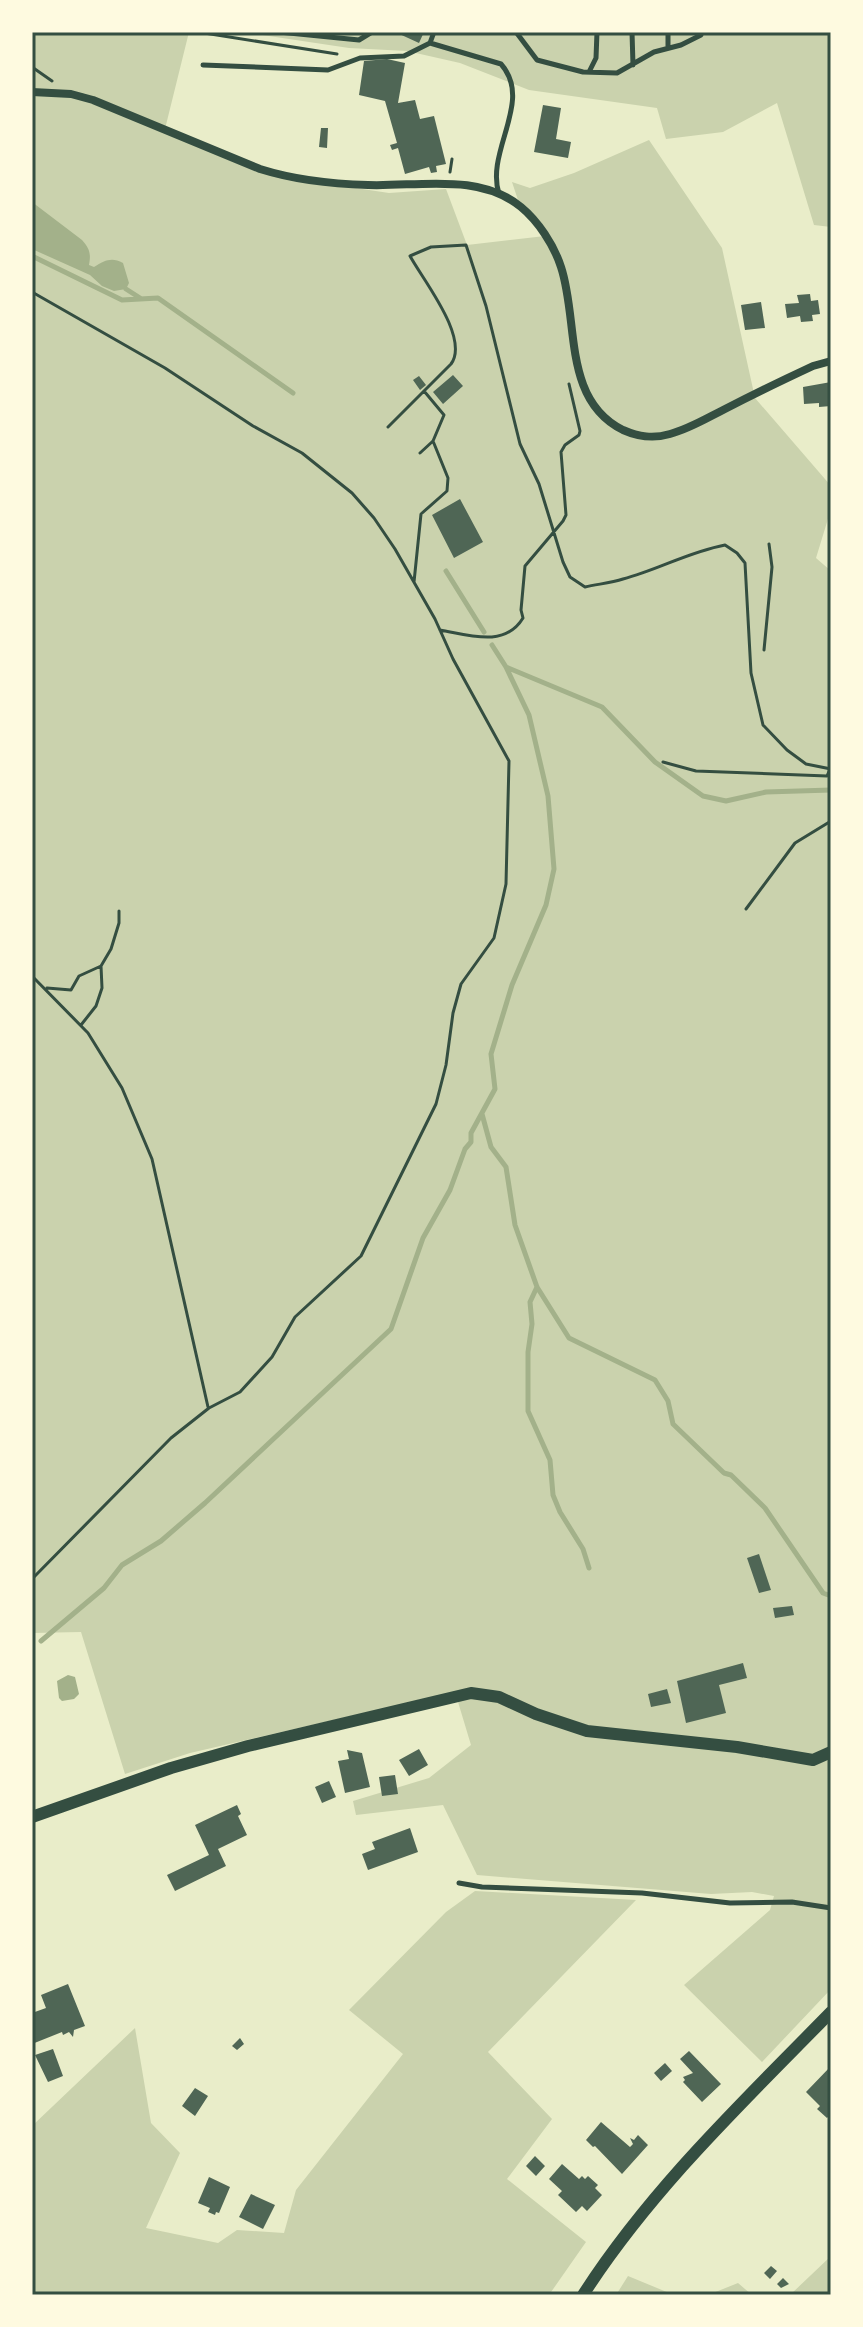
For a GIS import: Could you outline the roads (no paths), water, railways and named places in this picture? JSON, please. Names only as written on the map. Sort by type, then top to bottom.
[{"type":"street","points":[[32,92],[71,94],[93,100],[260,169],[287,177],[368,186],[463,185],[499,194],[520,206],[555,252],[567,289],[578,371],[587,394],[603,417],[639,436],[653,437],[681,431],[813,366],[831,361]]},
{"type":"street","points":[[32,1817],[171,1768],[248,1746],[471,1693],[499,1697],[536,1714],[587,1731],[737,1747],[813,1760],[831,1752]]},
{"type":"street","points":[[583,2295],[668,2183],[831,2012]]},
{"type":"lane","points":[[279,32],[359,40],[372,32]]},
{"type":"lane","points":[[430,43],[434,32]]},
{"type":"lane","points":[[516,32],[537,60],[589,72],[617,73],[668,47],[681,45],[701,35],[701,32]]},
{"type":"lane","points":[[524,42],[529,32]]},
{"type":"lane","points":[[589,72],[596,58],[597,32]]},
{"type":"lane","points":[[632,32],[633,65]]},
{"type":"lane","points":[[668,32],[668,47]]},
{"type":"lane","points":[[203,65],[328,70],[360,58],[404,56],[430,43],[501,64],[509,73],[514,94],[495,171],[499,194]]},
{"type":"lane","points":[[459,1883],[482,1887],[642,1893],[730,1903],[792,1902],[831,1908]]},
{"type":"waterway","points":[[32,256],[122,300],[158,298],[293,393]]},
{"type":"waterway","points":[[126,289],[140,298]]},
{"type":"waterway","points":[[446,571],[484,632]]},
{"type":"waterway","points":[[492,645],[506,667],[602,707],[655,762],[703,796],[726,801],[766,792],[831,790]]},
{"type":"waterway","points":[[41,1641],[104,1588],[122,1565],[161,1541],[205,1503],[391,1329],[423,1238],[450,1190],[465,1149],[471,1142],[471,1133],[495,1089],[491,1054],[512,985],[546,905],[554,869],[548,796],[529,715],[506,667]]},
{"type":"waterway","points":[[482,1114],[491,1147],[506,1167],[515,1225],[537,1287],[569,1338],[655,1380],[668,1401],[673,1424],[765,1508],[823,1593],[831,1596]]},
{"type":"waterway","points":[[537,1287],[530,1302],[532,1324],[528,1352],[528,1411],[550,1460],[553,1495],[583,1549],[589,1568]]}]
